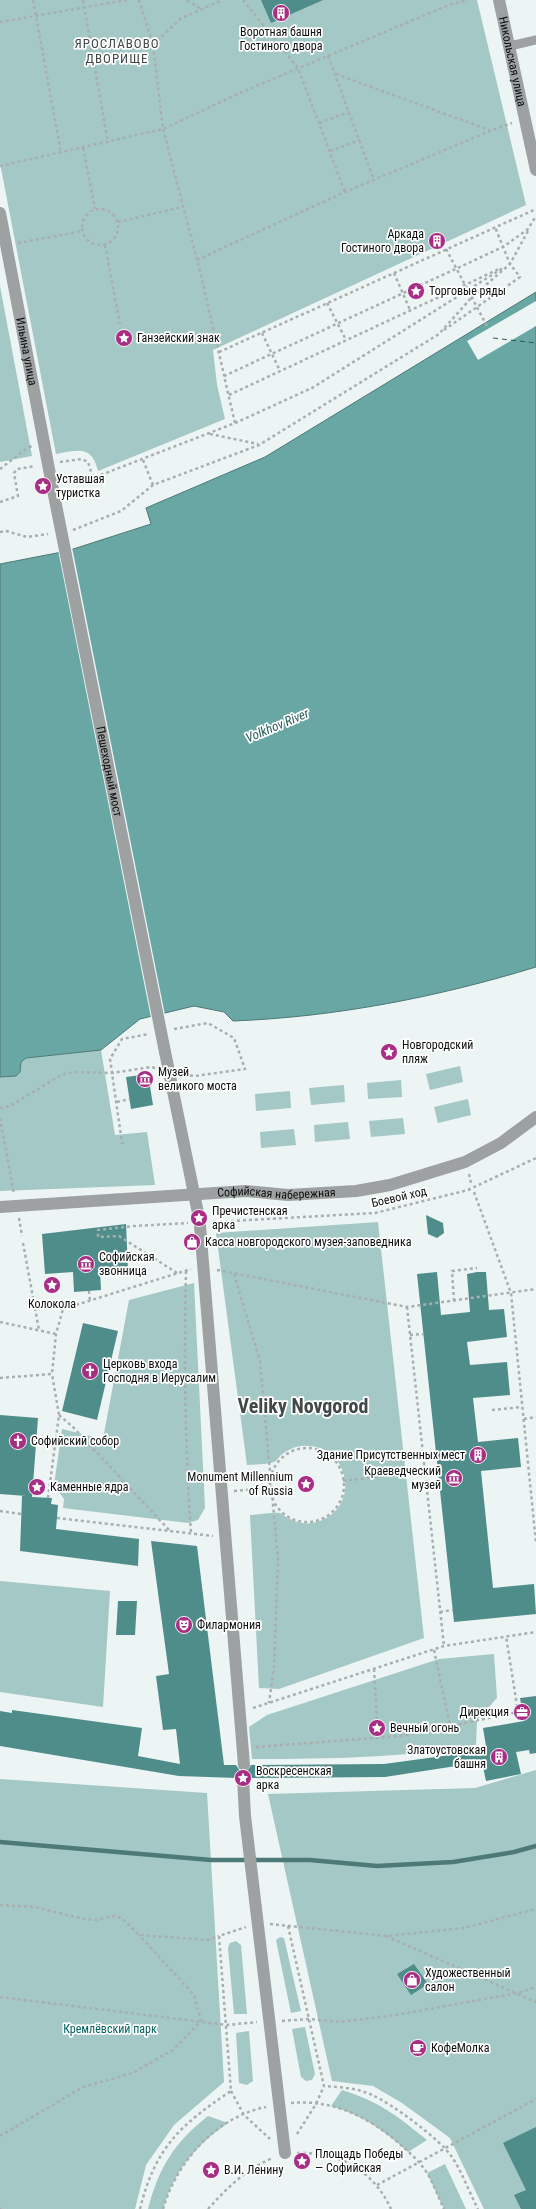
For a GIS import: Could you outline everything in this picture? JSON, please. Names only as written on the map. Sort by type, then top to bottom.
[{"type":"street","name":"Никольская улица","points":[[499,0],[536,170]]},
{"type":"street","name":"Ильина улица","points":[[0,212],[53,490]]},
{"type":"street","name":"Пешеходный мост","points":[[53,490],[195,1194],[203,1266],[244,1765]]},
{"type":"street","name":"Софийская набережная","points":[[0,1207],[246,1191],[288,1195],[322,1195],[356,1191],[390,1185],[465,1162],[501,1143],[536,1117]]},
{"type":"street","points":[[243,1778],[254,1889],[285,2154]]},
{"type":"lane","points":[[510,46],[536,40]]},
{"type":"path","points":[[33,0],[61,153]]},
{"type":"path","points":[[83,0],[108,142]]},
{"type":"path","points":[[0,22],[127,0]]},
{"type":"path","points":[[139,0],[152,45],[163,129],[197,260],[235,423]]},
{"type":"path","points":[[187,0],[201,10]]},
{"type":"path","points":[[152,45],[180,19],[222,0]]},
{"type":"path","points":[[243,0],[298,68],[345,192]]},
{"type":"path","points":[[0,166],[163,129],[298,68],[449,5],[468,0]]},
{"type":"path","points":[[328,56],[336,74],[374,180]]},
{"type":"path","points":[[336,74],[490,130]]},
{"type":"path","points":[[319,123],[349,112]]},
{"type":"path","points":[[197,260],[345,192],[490,130],[526,119]]},
{"type":"path","points":[[330,151],[360,140]]},
{"type":"path","points":[[83,148],[95,209]]},
{"type":"path","points":[[118,222],[183,207]]},
{"type":"path","points":[[95,209],[109,211],[115,216],[118,222],[116,236],[105,245],[91,243],[83,231],[85,218],[95,209]]},
{"type":"path","points":[[219,352],[536,209]]},
{"type":"path","points":[[439,334],[472,298],[510,264],[536,216]]},
{"type":"path","points":[[72,530],[121,511],[153,485],[260,445],[439,334],[520,277],[510,264],[495,227]]},
{"type":"path","points":[[224,376],[503,247],[528,229]]},
{"type":"path","points":[[6,245],[83,231]]},
{"type":"path","points":[[105,245],[120,324]]},
{"type":"path","points":[[446,249],[476,308],[488,328]]},
{"type":"path","points":[[229,395],[510,264]]},
{"type":"path","points":[[66,461],[82,459],[88,462],[93,478],[143,460],[235,423],[312,388],[510,264]]},
{"type":"path","points":[[394,273],[410,310]]},
{"type":"path","points":[[327,303],[346,340]]},
{"type":"path","points":[[262,333],[273,353],[280,371]]},
{"type":"path","points":[[210,434],[260,445]]},
{"type":"path","points":[[0,469],[26,449],[44,442]]},
{"type":"path","points":[[143,460],[153,485]]},
{"type":"path","points":[[0,502],[18,496],[14,473],[18,469],[31,467]]},
{"type":"path","points":[[0,532],[6,531],[27,537],[49,534]]},
{"type":"path","points":[[0,1108],[10,1106],[63,1074],[76,1072],[112,1073],[151,1067]]},
{"type":"path","points":[[195,1076],[245,1068]]},
{"type":"path","points":[[112,1073],[122,1143],[124,1143]]},
{"type":"path","points":[[116,1102],[130,1099]]},
{"type":"path","points":[[0,1118],[16,1206]]},
{"type":"path","name":"Боевой ход","points":[[212,1222],[374,1213],[468,1190],[536,1158]]},
{"type":"path","points":[[474,1192],[511,1293],[536,1543]]},
{"type":"path","points":[[178,1273],[119,1236],[98,1237],[98,1230],[198,1222]]},
{"type":"path","points":[[23,1243],[39,1330]]},
{"type":"path","points":[[48,1498],[59,1415],[52,1374],[56,1334],[63,1309],[90,1302],[203,1266],[234,1274],[406,1307],[536,1289]]},
{"type":"path","points":[[454,1301],[452,1271],[477,1268]]},
{"type":"path","points":[[186,1271],[184,1359],[185,1455],[191,1533]]},
{"type":"path","points":[[234,1274],[260,1361],[270,1489],[278,1559],[274,1667],[269,1703]]},
{"type":"path","points":[[89,1291],[90,1302]]},
{"type":"path","points":[[406,1307],[444,1646]]},
{"type":"path","points":[[0,1322],[56,1334]]},
{"type":"path","points":[[410,1335],[424,1334]]},
{"type":"path","points":[[0,1378],[52,1374]]},
{"type":"path","points":[[492,1410],[522,1407]]},
{"type":"path","points":[[59,1415],[74,1428],[169,1530]]},
{"type":"path","points":[[524,1419],[536,1417]]},
{"type":"path","points":[[302,1448],[314,1448],[330,1456],[338,1464],[343,1481],[343,1493],[334,1510],[324,1518],[312,1521],[299,1521],[282,1512],[274,1502],[270,1489],[270,1479],[277,1463],[291,1451],[302,1448]]},
{"type":"path","points":[[343,1481],[438,1469]]},
{"type":"path","points":[[221,1492],[270,1489]]},
{"type":"path","points":[[0,1511],[21,1514]]},
{"type":"path","points":[[57,1518],[225,1537]]},
{"type":"path","points":[[440,1612],[453,1610]]},
{"type":"path","points":[[239,1712],[444,1646],[536,1632]]},
{"type":"path","points":[[506,1636],[518,1712]]},
{"type":"path","points":[[434,1650],[450,1726]]},
{"type":"path","points":[[374,1669],[376,1720]]},
{"type":"path","points":[[242,1748],[401,1736],[522,1712]]},
{"type":"path","points":[[0,1905],[34,1907],[84,1919],[96,1920],[115,1916],[122,1918],[194,1995],[201,2021]]},
{"type":"path","points":[[296,2135],[316,2104],[324,2086],[288,1926],[386,1936],[464,1928],[536,1909]]},
{"type":"path","points":[[139,1935],[207,1940],[258,1923]]},
{"type":"path","points":[[219,1936],[231,2091],[244,2115],[285,2154]]},
{"type":"path","points":[[386,1936],[536,2002]]},
{"type":"path","points":[[0,1997],[227,2025],[309,2019],[340,2022],[396,2016],[518,1993],[536,1988]]},
{"type":"path","points":[[0,2136],[83,2087],[132,2073],[173,2050],[201,2021]]},
{"type":"path","points":[[324,2086],[346,2087],[372,2095],[395,2108],[445,2148],[452,2158],[478,2209]]},
{"type":"path","points":[[140,2209],[154,2167],[168,2143],[184,2126],[203,2110],[231,2091]]},
{"type":"path","points":[[377,2185],[418,2161],[536,2099]]},
{"type":"path","points":[[163,2209],[178,2173],[192,2153],[207,2137],[228,2123],[244,2115],[258,2109],[279,2104],[316,2104],[352,2112],[371,2122],[391,2136],[418,2161],[427,2173],[444,2209]]},
{"type":"path","points":[[208,2209],[232,2184],[252,2168],[285,2154],[320,2154],[338,2158],[361,2169],[377,2185],[391,2209]]},
{"type":"green space","points":[[0,0],[477,0],[526,205],[213,350],[217,385],[225,419],[98,471],[92,457],[88,453],[83,451],[71,451],[56,454],[0,163]]},
{"type":"green space","points":[[0,286],[32,456],[0,462]]},
{"type":"green space","points":[[101,1050],[115,1135],[147,1132],[155,1185],[0,1191],[0,1077],[16,1076],[20,1072],[21,1062],[26,1058]]},
{"type":"green space","points":[[460,1066],[463,1082],[430,1090],[426,1074]]},
{"type":"green space","points":[[401,1080],[402,1097],[368,1099],[367,1083]]},
{"type":"green space","points":[[344,1085],[345,1102],[311,1105],[309,1088]]},
{"type":"green space","points":[[290,1091],[291,1108],[256,1111],[255,1094]]},
{"type":"green space","points":[[468,1099],[471,1115],[438,1123],[434,1107]]},
{"type":"green space","points":[[403,1118],[405,1134],[371,1137],[369,1121]]},
{"type":"green space","points":[[348,1122],[350,1139],[315,1142],[314,1125]]},
{"type":"green space","points":[[294,1129],[296,1145],[261,1148],[260,1132]]},
{"type":"green space","points":[[378,1222],[424,1638],[279,1689],[259,1688],[250,1515],[280,1513],[300,1523],[320,1521],[333,1514],[341,1504],[345,1491],[345,1479],[341,1466],[333,1456],[322,1449],[308,1446],[290,1449],[276,1461],[271,1463],[247,1465],[216,1233]]},
{"type":"green space","points":[[194,1283],[205,1508],[198,1520],[188,1523],[63,1508],[64,1499],[59,1492],[53,1492],[62,1429],[103,1439],[129,1300]]},
{"type":"green space","points":[[0,1581],[110,1591],[103,1707],[0,1692]]},
{"type":"green space","points":[[494,1654],[497,1698],[477,1720],[476,1745],[421,1753],[365,1757],[252,1759],[249,1727],[267,1715],[439,1659]]},
{"type":"green space","points":[[536,1770],[536,2209],[484,2209],[450,2138],[402,2103],[373,2086],[332,2081],[268,1794],[475,1788]]},
{"type":"green space","name":"Кремлёвский парк","points":[[0,1779],[207,1793],[224,2082],[174,2125],[146,2165],[135,2209],[0,2209]]},
{"type":"green space","points":[[280,1937],[284,1938],[301,2011],[291,2013],[276,1940]]},
{"type":"green space","points":[[236,1941],[241,1945],[247,2014],[234,2014],[228,1948],[230,1943]]},
{"type":"green space","points":[[305,2027],[315,2074],[312,2080],[306,2081],[301,2077],[292,2029]]},
{"type":"green space","points":[[249,2031],[253,2081],[247,2085],[239,2083],[236,2033]]},
{"type":"green space","points":[[342,2090],[367,2099],[387,2110],[427,2140],[408,2152],[372,2124],[353,2114],[331,2106]]},
{"type":"green space","points":[[208,2116],[228,2123],[206,2140],[188,2160],[173,2183],[163,2209],[148,2209],[157,2181],[169,2157],[186,2136]]},
{"type":"green space","points":[[445,2164],[466,2209],[444,2209],[427,2173]]},
{"type":"water","name":"Volkhov River","points":[[536,292],[536,967],[462,988],[386,1004],[310,1015],[233,1021],[224,1012],[194,1006],[140,1019],[101,1050],[26,1058],[21,1062],[20,1072],[16,1076],[0,1077],[0,564],[67,551],[151,524],[146,508],[265,457]]},
{"type":"pier","points":[[536,301],[536,326],[478,360],[467,341]]},
{"type":"pier","points":[[72,547],[165,1015],[151,1018],[58,550]]},
{"type":"building","name":"Воротная башня Гостиного двора","points":[[261,0],[323,0],[271,23]]},
{"type":"building","points":[[148,1074],[153,1105],[131,1109],[126,1077]]},
{"type":"building","points":[[426,1215],[443,1223],[444,1233],[437,1238],[428,1234]]},
{"type":"building","name":"Софийская звонница","points":[[126,1224],[128,1269],[100,1270],[101,1290],[74,1292],[73,1272],[45,1274],[42,1234]]},
{"type":"building","name":"Здание Присутственных мест","points":[[437,1272],[441,1315],[470,1312],[467,1274],[477,1272],[486,1272],[489,1310],[504,1309],[507,1337],[467,1342],[470,1365],[507,1362],[510,1395],[473,1398],[478,1442],[518,1438],[521,1467],[481,1471],[493,1588],[534,1584],[536,1614],[454,1622],[417,1274]]},
{"type":"building","name":"Церковь входа Господня в Иерусалим","points":[[83,1323],[118,1331],[97,1420],[62,1411]]},
{"type":"building","points":[[0,1415],[38,1418],[32,1497],[52,1498],[51,1504],[58,1505],[56,1529],[139,1539],[138,1566],[20,1551],[22,1496],[26,1496],[0,1494]]},
{"type":"building","name":"Филармония","points":[[151,1541],[197,1546],[224,1765],[236,1765],[240,1771],[236,1778],[179,1776],[0,1746],[0,1711],[12,1713],[12,1710],[142,1728],[138,1756],[180,1764],[176,1729],[163,1730],[156,1676],[169,1674]]},
{"type":"building","points":[[118,1601],[137,1601],[135,1635],[116,1635]]},
{"type":"building","points":[[536,1696],[536,1753],[530,1754],[529,1750],[516,1752],[521,1774],[486,1781],[482,1762],[385,1777],[251,1778],[247,1772],[251,1765],[384,1764],[480,1751],[479,1747],[486,1746],[483,1728],[524,1721],[520,1698]]},
{"type":"building","points":[[414,1964],[428,1984],[411,1995],[397,1974]]},
{"type":"building","points":[[536,2127],[536,2209],[521,2209],[514,2195],[526,2190],[503,2143]]},
{"type":"waterway","points":[[0,1842],[211,1860],[310,1860],[377,1866],[453,1862],[514,1852],[536,1846]]},
{"type":"ferry route","points":[[493,338],[536,343]]},
{"type":"place","name":"Воротная башня Гостиного двора","points":[[281,13]]},
{"type":"place","name":"Аркада Гостиного двора","points":[[437,241]]},
{"type":"place","name":"Торговые ряды","points":[[416,291]]},
{"type":"place","name":"Ганзейский знак","points":[[124,338]]},
{"type":"place","name":"Уставшая туристка","points":[[43,486]]},
{"type":"place","name":"Новгородский пляж","points":[[389,1052]]},
{"type":"place","name":"Музей великого моста","points":[[145,1079]]},
{"type":"place","name":"Пречистенская арка","points":[[199,1218]]},
{"type":"place","name":"Касса новгородского музея-заповедника","points":[[192,1242]]},
{"type":"place","name":"Софийская звонница","points":[[86,1264]]},
{"type":"place","name":"Колокола","points":[[52,1285]]},
{"type":"place","name":"Церковь входа Господня в Иерусалим","points":[[90,1371]]},
{"type":"place","name":"Софийский собор","points":[[18,1441]]},
{"type":"place","name":"Здание Присутственных мест","points":[[478,1455]]},
{"type":"place","name":"Краеведческий музей","points":[[454,1478]]},
{"type":"place","name":"Monument Millennium of Russia","points":[[306,1484]]},
{"type":"place","name":"Каменные ядра","points":[[37,1487]]},
{"type":"place","name":"Филармония","points":[[184,1625]]},
{"type":"place","name":"Дирекция","points":[[522,1712]]},
{"type":"place","name":"Вечный огонь","points":[[377,1728]]},
{"type":"place","name":"Златоустовская башня","points":[[499,1757]]},
{"type":"place","name":"Воскресенская арка","points":[[243,1778]]},
{"type":"place","name":"Художественный салон","points":[[412,1980]]},
{"type":"place","name":"КофеМолка","points":[[418,2048]]},
{"type":"place","name":"Площадь Победы — Софийская","points":[[302,2161]]},
{"type":"place","name":"В.И. Ленину","points":[[211,2170]]},
{"type":"district","name":"ЯРОСЛАВОВО ДВОРИЩЕ","points":[[117,50]]},
{"type":"district","name":"Veliky Novgorod","points":[[303,1406]]}]
